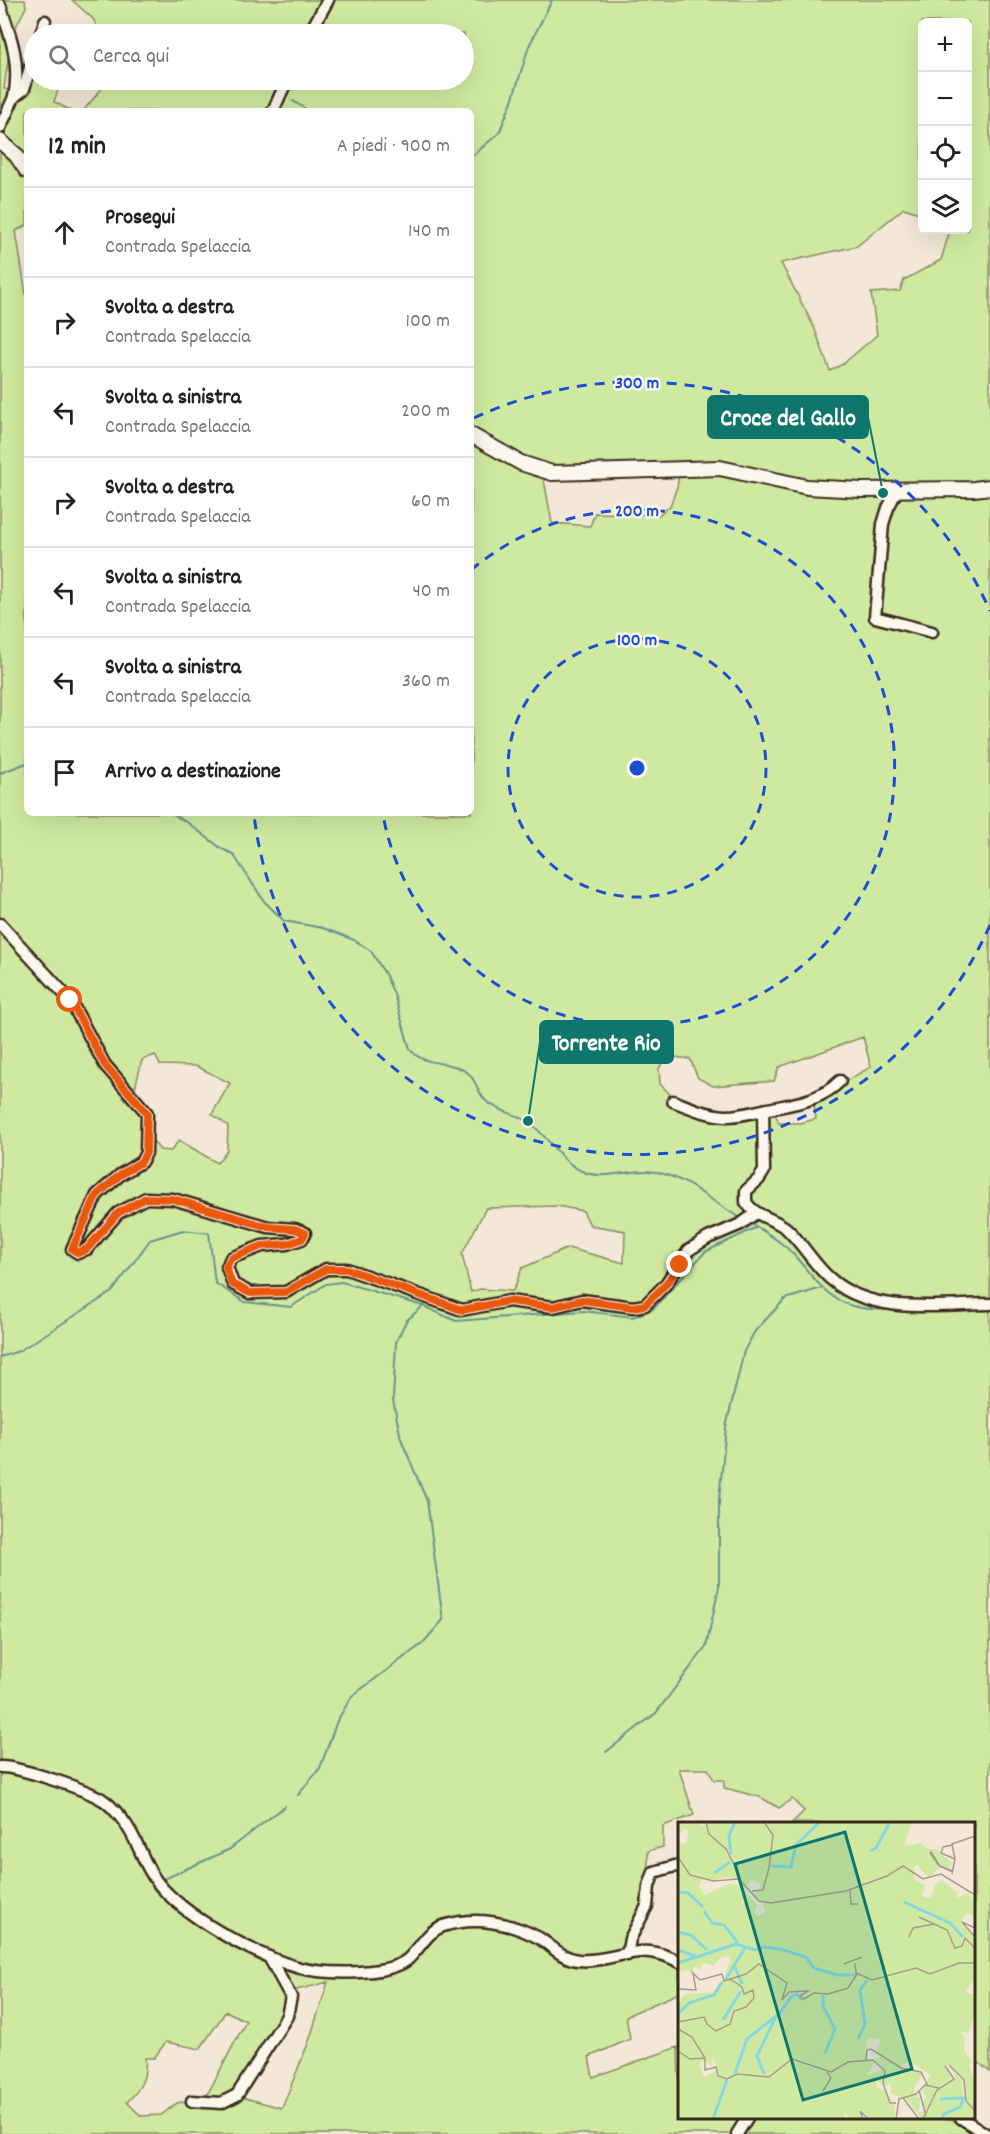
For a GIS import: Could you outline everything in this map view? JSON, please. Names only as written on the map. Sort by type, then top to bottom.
[{"type":"street","points":[[315,24],[328,0]]},
{"type":"street","points":[[0,5],[14,45],[17,84],[14,97],[0,128]]},
{"type":"street","points":[[14,97],[24,88]]},
{"type":"street","points":[[274,108],[282,90]]},
{"type":"street","points":[[0,141],[16,155],[24,167]]},
{"type":"street","points":[[474,437],[521,463],[552,473],[720,468],[807,487],[897,490],[974,489],[990,486]]},
{"type":"street","points":[[897,490],[883,524],[875,617],[933,632]]},
{"type":"street","points":[[0,924],[70,1000],[105,1065],[147,1113],[146,1153],[141,1162],[120,1175],[97,1195],[72,1249],[78,1253],[87,1249],[118,1213],[146,1198],[173,1199],[268,1227],[295,1229],[305,1233],[302,1239],[287,1244],[262,1246],[231,1258],[226,1267],[232,1284],[250,1293],[286,1292],[326,1269],[347,1269],[462,1310],[509,1301],[553,1307],[582,1300],[633,1307],[645,1305],[665,1285],[689,1251],[708,1238],[754,1216],[775,1220],[787,1230],[831,1280],[864,1299],[919,1306],[990,1304]]},
{"type":"street","points":[[673,1101],[698,1111],[725,1116],[742,1116],[799,1103],[831,1090],[840,1081]]},
{"type":"street","points":[[754,1216],[745,1196],[764,1171],[763,1110]]},
{"type":"street","points":[[0,1767],[9,1766],[104,1800],[123,1820],[148,1870],[165,1891],[211,1927],[269,1956],[300,1968],[321,1971],[375,1971],[390,1968],[407,1960],[441,1927],[473,1920],[513,1925],[540,1939],[563,1956],[577,1960],[590,1961],[647,1952],[663,1954],[678,1961]]},
{"type":"street","points":[[627,1955],[630,1939],[647,1906],[649,1886],[654,1872],[678,1867]]},
{"type":"street","points":[[192,2101],[221,2103],[237,2095],[287,2016],[291,1997],[269,1956]]},
{"type":"street","points":[[737,2134],[746,2119]]},
{"type":"street","points":[[963,2119],[986,2134]]},
{"type":"green space","points":[[0,0],[25,0],[26,7],[12,34],[4,89],[20,92],[24,86],[24,90],[58,90],[54,102],[66,108],[24,108],[24,227],[16,231],[24,282],[24,816],[474,816],[474,108],[86,108],[101,90],[474,90],[474,24],[96,24],[72,0],[990,0],[990,2072],[975,2062],[975,1822],[793,1822],[804,1811],[792,1799],[779,1808],[760,1797],[724,1788],[724,1780],[714,1780],[708,1769],[679,1769],[694,1815],[663,1826],[663,1847],[648,1851],[648,1909],[629,1939],[630,1956],[678,1956],[678,1993],[626,2016],[630,2039],[589,2057],[593,2077],[678,2047],[678,2119],[951,2119],[973,2134],[0,2134],[0,154],[8,146],[0,142]],"holes":[[[542,469],[680,470],[670,506],[659,515],[595,513],[590,526],[552,523]],[[863,1037],[871,1067],[813,1099],[816,1119],[800,1123],[779,1123],[774,1111],[706,1112],[680,1104],[660,1084],[659,1069],[666,1056],[690,1059],[698,1078],[713,1086],[774,1081],[779,1067]],[[155,1055],[160,1065],[196,1066],[230,1083],[212,1114],[228,1126],[227,1150],[217,1163],[179,1140],[171,1151],[160,1150],[146,1132],[133,1096],[142,1060]],[[557,1206],[583,1211],[590,1225],[625,1231],[624,1263],[568,1248],[522,1268],[513,1291],[480,1289],[471,1292],[462,1254],[486,1208]],[[328,1982],[309,2041],[282,2108],[234,2095],[293,2011],[293,1991]],[[226,2011],[246,2021],[206,2097],[177,2103],[161,2115],[141,2116],[127,2102],[142,2082],[145,2058],[154,2058],[166,2042],[200,2049]]]},
{"type":"waterway","points":[[474,154],[499,133],[512,101],[529,46],[552,0]]},
{"type":"waterway","points":[[293,101],[304,108]]},
{"type":"waterway","points":[[0,773],[24,764]]},
{"type":"waterway","points":[[175,816],[222,849],[233,854],[264,901],[284,921],[323,928],[354,940],[371,951],[394,994],[410,1049],[416,1055],[423,1059],[454,1066],[468,1073],[485,1100],[530,1123],[576,1168],[599,1175],[640,1171],[661,1173],[686,1183],[741,1218]]},
{"type":"waterway","points":[[749,1222],[784,1245],[819,1284],[840,1301],[861,1308],[900,1310]]},
{"type":"waterway","points":[[0,1357],[19,1351],[112,1292],[150,1240],[183,1230],[209,1233],[215,1283],[245,1302],[291,1307],[326,1284],[342,1282],[423,1306],[456,1321],[583,1311],[633,1317],[653,1309],[705,1252],[757,1227]]},
{"type":"waterway","points":[[606,1752],[656,1713],[706,1647],[719,1587],[719,1500],[726,1427],[744,1351],[755,1331],[785,1299],[822,1288]]},
{"type":"waterway","points":[[298,1795],[320,1768],[337,1721],[352,1696],[422,1644],[443,1620],[427,1501],[401,1439],[393,1400],[396,1342],[406,1321],[423,1306]]},
{"type":"waterway","points":[[969,1310],[990,1310]]},
{"type":"waterway","points":[[162,1880],[230,1849],[285,1806]]},
{"type":"place","name":"Croce del Gallo","points":[[883,493]]},
{"type":"place","name":"Torrente Rio","points":[[528,1121]]},
{"type":"route","points":[[70,1000],[105,1065],[147,1113],[146,1153],[141,1162],[120,1175],[97,1195],[72,1249],[78,1253],[87,1249],[118,1213],[146,1198],[173,1199],[268,1227],[295,1229],[305,1233],[302,1239],[287,1244],[262,1246],[231,1258],[226,1267],[232,1284],[250,1293],[286,1292],[326,1269],[347,1269],[462,1310],[509,1301],[553,1307],[582,1300],[633,1307],[645,1305],[665,1285],[680,1265]]}]
